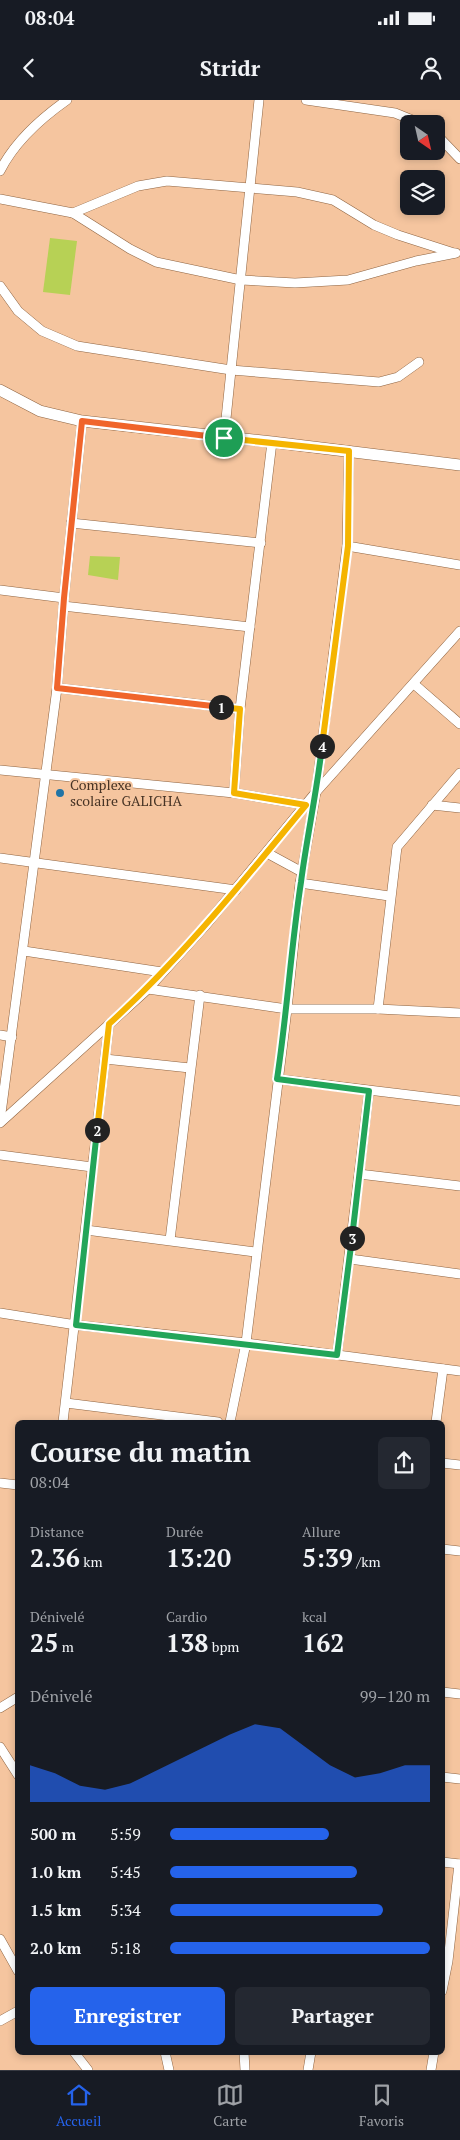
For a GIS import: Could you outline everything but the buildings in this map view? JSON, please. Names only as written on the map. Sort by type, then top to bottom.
[{"type":"street","points":[[0,171],[8,155],[24,136],[46,114],[67,100]]},
{"type":"street","points":[[224,438],[259,100]]},
{"type":"street","points":[[306,100],[400,115]]},
{"type":"street","points":[[445,143],[460,159]]},
{"type":"street","points":[[74,213],[138,186],[167,181],[297,192],[333,200],[374,225],[398,235],[458,254]]},
{"type":"street","points":[[0,198],[74,213],[144,257],[156,262],[241,280],[295,283],[348,280],[416,261],[458,254]]},
{"type":"street","points":[[0,286],[18,311],[42,331],[76,346],[230,370],[379,382],[398,377],[418,362]]},
{"type":"street","points":[[0,391],[40,411],[82,421],[460,465]]},
{"type":"street","points":[[0,1122],[24,951],[57,688],[63,602],[82,421]]},
{"type":"street","points":[[234,793],[240,709],[272,442]]},
{"type":"street","points":[[230,1420],[246,1343],[287,1009],[300,883],[316,792],[348,546],[349,451]]},
{"type":"street","points":[[71,523],[261,543]]},
{"type":"street","points":[[348,546],[460,566]]},
{"type":"street","points":[[0,590],[63,602],[250,626]]},
{"type":"street","points":[[0,1122],[148,989],[236,890],[316,792],[460,630]]},
{"type":"street","points":[[414,684],[460,724]]},
{"type":"street","points":[[57,688],[240,709]]},
{"type":"street","points":[[0,770],[234,793],[306,805]]},
{"type":"street","points":[[378,1008],[389,896],[397,847],[460,773]]},
{"type":"street","points":[[432,805],[460,808]]},
{"type":"street","points":[[267,853],[302,872]]},
{"type":"street","points":[[0,858],[34,861],[236,890]]},
{"type":"street","points":[[300,883],[389,896]]},
{"type":"street","points":[[24,951],[162,972]]},
{"type":"street","points":[[148,989],[287,1009],[378,1008],[460,1013]]},
{"type":"street","points":[[170,1240],[200,995]]},
{"type":"street","points":[[63,1420],[76,1325],[109,1024]]},
{"type":"street","points":[[0,1035],[12,1037]]},
{"type":"street","points":[[105,1059],[190,1068]]},
{"type":"street","points":[[277,1079],[460,1101]]},
{"type":"street","points":[[337,1355],[369,1091]]},
{"type":"street","points":[[0,1155],[92,1167]]},
{"type":"street","points":[[358,1174],[460,1186]]},
{"type":"street","points":[[86,1230],[256,1252]]},
{"type":"street","points":[[350,1259],[460,1274]]},
{"type":"street","points":[[0,1313],[76,1325],[246,1343],[460,1371]]},
{"type":"street","points":[[436,1420],[443,1369]]},
{"type":"street","points":[[66,1403],[202,1420]]},
{"type":"street","points":[[445,1462],[460,1465]]},
{"type":"street","points":[[0,1483],[15,1485]]},
{"type":"street","points":[[445,1548],[460,1551]]},
{"type":"street","points":[[445,1692],[460,1694]]},
{"type":"street","points":[[0,1708],[15,1699]]},
{"type":"street","points":[[0,1747],[15,1770]]},
{"type":"street","points":[[445,1777],[460,1779]]},
{"type":"street","points":[[445,1862],[460,1864],[445,1976]]},
{"type":"street","points":[[0,1939],[15,1959]]},
{"type":"street","points":[[0,2021],[15,2013]]},
{"type":"street","points":[[76,2055],[87,2068]]},
{"type":"street","points":[[83,2055],[87,2068]]},
{"type":"street","points":[[166,2055],[169,2070]]},
{"type":"street","points":[[244,2055],[245,2070]]},
{"type":"street","points":[[308,2070],[310,2055]]},
{"type":"street","points":[[431,2070],[434,2055]]},
{"type":"green space","points":[[50,238],[77,241],[70,295],[43,292]]},
{"type":"green space","points":[[90,556],[120,557],[118,580],[88,575]]},
{"type":"place","name":"Complexe scolaire GALICHA","points":[[60,793]]},
{"type":"route","points":[[82,421],[224,438],[349,451],[348,546],[316,792],[300,883],[287,1009],[277,1079],[369,1091],[337,1355],[246,1343],[76,1325],[109,1024],[148,989],[206,926],[306,805],[234,793],[240,709],[57,688],[82,421]]}]
